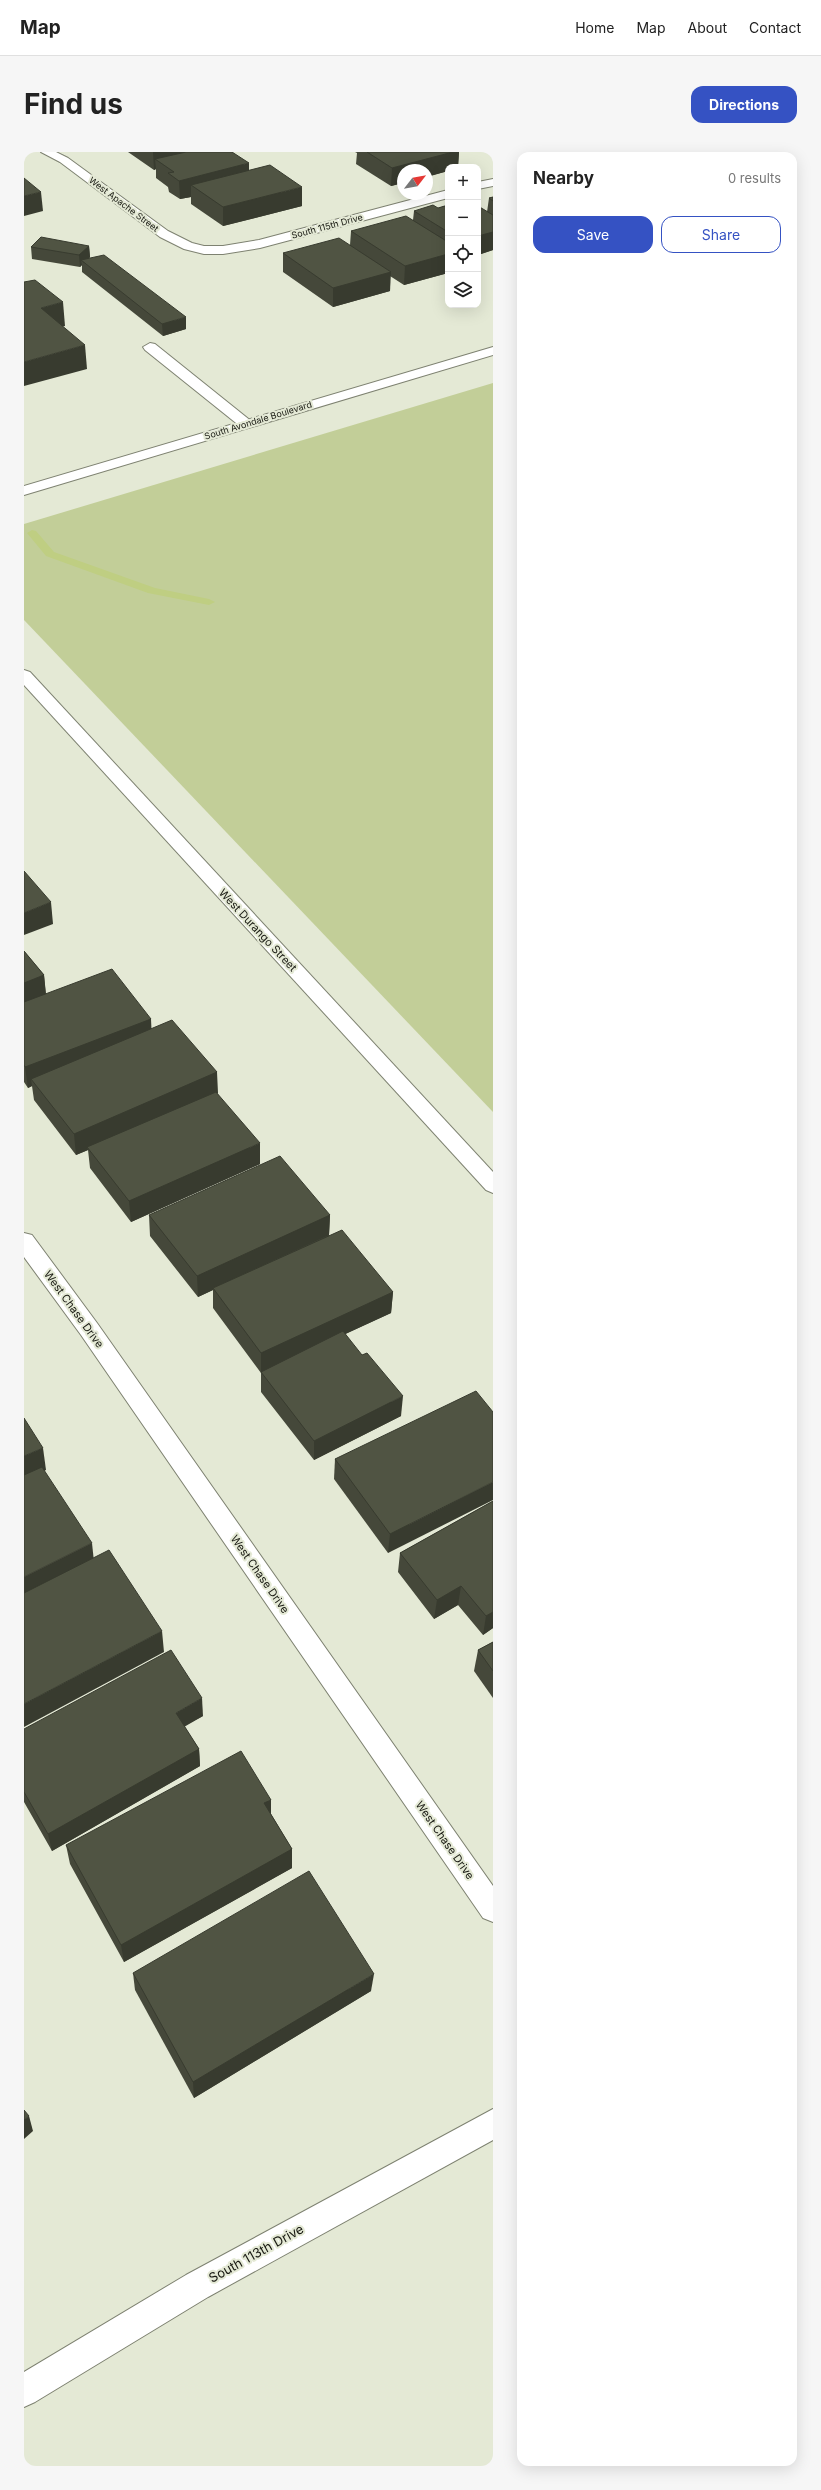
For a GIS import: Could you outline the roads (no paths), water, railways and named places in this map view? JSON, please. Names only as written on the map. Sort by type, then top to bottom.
[{"type":"street","name":"West Apache Street","points":[[47,152],[64,160],[164,234],[188,246],[204,250]]},
{"type":"street","points":[[481,185],[493,182]]},
{"type":"street","name":"South 115th Drive","points":[[204,250],[223,250],[260,244],[445,195]]},
{"type":"street","points":[[150,347],[246,424]]},
{"type":"street","name":"South Avondale Boulevard","points":[[24,490],[493,351]]},
{"type":"street","name":"West Durango Street","points":[[24,675],[493,1185]]},
{"type":"street","name":"West Chase Drive","points":[[24,1241],[90,1330],[493,1909]]},
{"type":"street","name":"South 113th Drive","points":[[24,2392],[77,2356],[159,2307],[493,2124]]},
{"type":"waterway","points":[[32,533],[50,554],[152,591],[209,602]]}]
